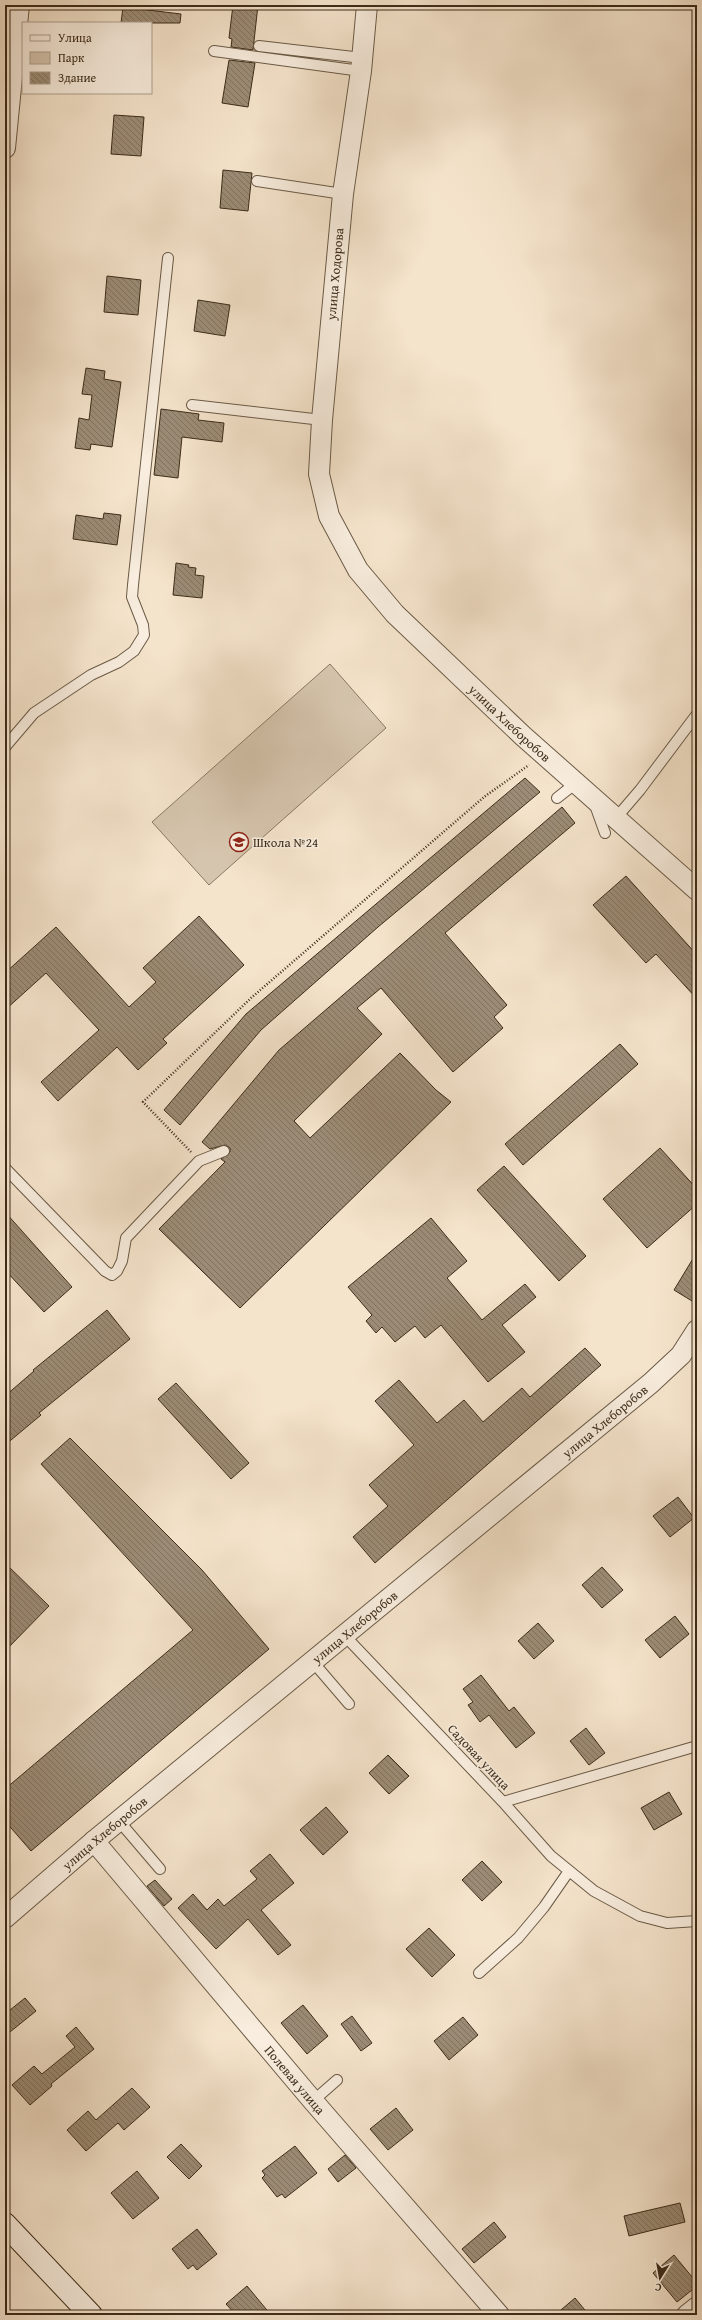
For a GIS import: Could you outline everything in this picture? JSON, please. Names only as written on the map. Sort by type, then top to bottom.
[{"type":"main road","points":[[5,2224],[91,2315]]},
{"type":"street","points":[[5,148],[19,5]]},
{"type":"street","name":"улица Ходорова","points":[[341,540],[329,516],[319,474],[322,420],[343,194],[361,64],[367,5]]},
{"type":"street","name":"улица Хлеборобов","points":[[341,540],[358,570],[395,614],[593,798],[610,825],[697,890]]},
{"type":"street","name":"улица Хлеборобов","points":[[5,1918],[94,1841],[651,1383],[681,1354],[697,1330]]},
{"type":"street","name":"Полевая улица","points":[[94,1841],[313,2100],[499,2315]]},
{"type":"street","points":[[687,2315],[697,2307]]},
{"type":"lane","points":[[259,46],[361,64]]},
{"type":"lane","points":[[214,51],[361,64]]},
{"type":"lane","points":[[257,181],[343,194]]},
{"type":"lane","points":[[5,747],[34,712],[91,675],[119,662],[134,651],[144,635],[143,625],[132,597],[168,258]]},
{"type":"lane","points":[[192,405],[322,420]]},
{"type":"lane","points":[[610,825],[640,790],[697,714]]},
{"type":"lane","points":[[557,798],[576,783]]},
{"type":"lane","points":[[5,1168],[105,1271],[112,1275],[118,1271],[122,1261],[126,1238],[199,1161],[224,1151]]},
{"type":"lane","name":"Садовая улица","points":[[345,1636],[503,1802],[697,1746]]},
{"type":"lane","points":[[313,1662],[349,1704]]},
{"type":"lane","points":[[503,1802],[551,1856],[594,1891],[640,1916],[667,1923],[697,1922]]},
{"type":"lane","points":[[119,1821],[160,1870]]},
{"type":"lane","points":[[479,1973],[518,1938],[544,1907],[569,1871]]},
{"type":"lane","points":[[313,2100],[337,2080]]},
{"type":"path","points":[[199,1161],[144,1102],[250,998],[484,796],[544,754]]},
{"type":"green space","points":[[330,664],[386,728],[209,885],[152,822]]},
{"type":"building","points":[[233,5],[258,5],[253,50],[231,47],[232,39],[229,38]]},
{"type":"building","points":[[123,7],[181,14],[180,23],[121,22]]},
{"type":"building","points":[[229,60],[255,63],[248,107],[222,103]]},
{"type":"building","points":[[114,115],[144,117],[141,156],[111,154]]},
{"type":"building","points":[[223,170],[252,173],[248,211],[220,208]]},
{"type":"building","points":[[107,276],[141,280],[138,315],[104,312]]},
{"type":"building","points":[[198,300],[230,305],[225,336],[194,331]]},
{"type":"building","points":[[86,368],[105,371],[104,379],[121,382],[112,447],[91,444],[90,450],[75,448],[79,418],[89,420],[92,395],[82,394]]},
{"type":"building","points":[[161,409],[199,414],[198,420],[224,423],[222,442],[182,437],[178,478],[154,475]]},
{"type":"building","points":[[104,513],[121,515],[117,545],[73,539],[76,515],[103,519]]},
{"type":"building","points":[[176,563],[189,565],[188,567],[196,568],[195,575],[204,576],[202,598],[173,595]]},
{"type":"building","points":[[525,778],[540,792],[378,927],[261,1030],[180,1125],[164,1110],[246,1014]]},
{"type":"building","points":[[562,807],[575,823],[445,933],[507,1005],[494,1017],[503,1028],[453,1072],[381,988],[357,1008],[382,1034],[294,1121],[310,1138],[400,1053],[436,1090],[451,1102],[240,1308],[159,1229],[225,1162],[221,1159],[230,1152],[230,1148],[225,1145],[210,1149],[202,1142],[279,1050]]},
{"type":"building","points":[[626,876],[697,955],[697,999],[656,954],[646,963],[593,905]]},
{"type":"building","points":[[199,916],[244,965],[163,1039],[167,1043],[138,1070],[117,1047],[58,1101],[41,1082],[99,1030],[46,973],[5,1010],[5,973],[56,927],[129,1007],[156,982],[143,968]]},
{"type":"building","points":[[620,1044],[638,1064],[523,1165],[505,1144]]},
{"type":"building","points":[[660,1148],[697,1189],[697,1204],[647,1248],[603,1199]]},
{"type":"building","points":[[504,1166],[586,1256],[559,1281],[477,1190]]},
{"type":"building","points":[[5,1212],[72,1287],[44,1312],[5,1270]]},
{"type":"building","points":[[431,1218],[467,1261],[447,1278],[482,1320],[525,1284],[536,1297],[502,1325],[525,1352],[488,1382],[441,1325],[425,1338],[415,1326],[395,1342],[382,1327],[376,1333],[366,1321],[372,1315],[348,1287]]},
{"type":"building","points":[[697,1252],[697,1304],[674,1290]]},
{"type":"building","points":[[107,1310],[130,1339],[39,1413],[41,1415],[5,1445],[5,1396],[34,1371],[33,1370]]},
{"type":"building","points":[[585,1348],[601,1365],[375,1563],[353,1537],[388,1506],[369,1485],[414,1445],[375,1401],[399,1380],[437,1423],[464,1400],[483,1422],[522,1388],[530,1397]]},
{"type":"building","points":[[176,1383],[249,1463],[231,1479],[158,1399]]},
{"type":"building","points":[[70,1438],[202,1570],[269,1649],[31,1851],[5,1821],[5,1789],[193,1630],[41,1464]]},
{"type":"building","points":[[678,1497],[694,1518],[670,1537],[653,1516]]},
{"type":"building","points":[[5,1563],[49,1606],[5,1651]]},
{"type":"building","points":[[602,1567],[623,1590],[602,1608],[582,1585]]},
{"type":"building","points":[[675,1616],[689,1634],[660,1658],[645,1640]]},
{"type":"building","points":[[538,1623],[554,1641],[534,1659],[518,1641]]},
{"type":"building","points":[[481,1675],[509,1711],[514,1707],[535,1733],[516,1748],[489,1715],[480,1722],[468,1705],[473,1702],[463,1689]]},
{"type":"building","points":[[586,1728],[605,1753],[589,1765],[570,1741]]},
{"type":"building","points":[[388,1755],[409,1776],[389,1794],[369,1773]]},
{"type":"building","points":[[669,1792],[682,1814],[654,1830],[641,1808]]},
{"type":"building","points":[[326,1807],[348,1832],[323,1855],[300,1830]]},
{"type":"building","points":[[270,1854],[294,1883],[261,1910],[291,1945],[278,1955],[248,1919],[216,1949],[178,1908],[193,1894],[207,1910],[218,1899],[224,1906],[257,1879],[250,1871]]},
{"type":"building","points":[[482,1861],[502,1882],[482,1901],[462,1880]]},
{"type":"building","points":[[155,1880],[172,1899],[164,1906],[147,1886]]},
{"type":"building","points":[[429,1928],[455,1955],[432,1977],[406,1949]]},
{"type":"building","points":[[25,1998],[36,2011],[5,2036],[5,2014]]},
{"type":"building","points":[[303,2005],[328,2036],[307,2054],[281,2023]]},
{"type":"building","points":[[352,2016],[372,2043],[361,2051],[341,2024]]},
{"type":"building","points":[[463,2017],[478,2035],[449,2060],[434,2041]]},
{"type":"building","points":[[76,2027],[94,2049],[51,2084],[52,2086],[30,2105],[12,2085],[34,2066],[42,2074],[75,2047],[66,2036]]},
{"type":"building","points":[[132,2088],[150,2107],[124,2130],[118,2123],[86,2151],[67,2130],[88,2111],[96,2120]]},
{"type":"building","points":[[396,2108],[413,2130],[388,2150],[370,2129]]},
{"type":"building","points":[[181,2144],[202,2166],[189,2179],[167,2157]]},
{"type":"building","points":[[295,2146],[317,2173],[285,2198],[282,2194],[277,2197],[262,2178],[265,2175],[262,2171]]},
{"type":"building","points":[[345,2155],[356,2168],[338,2182],[328,2169]]},
{"type":"building","points":[[137,2171],[159,2198],[133,2219],[111,2193]]},
{"type":"building","points":[[680,2203],[685,2222],[629,2236],[624,2216]]},
{"type":"building","points":[[494,2222],[506,2237],[474,2263],[462,2249]]},
{"type":"building","points":[[197,2229],[217,2254],[197,2270],[193,2265],[188,2269],[172,2249]]},
{"type":"building","points":[[674,2255],[697,2283],[697,2286],[677,2302],[653,2273]]},
{"type":"building","points":[[247,2286],[271,2315],[236,2315],[226,2304]]},
{"type":"building","points":[[575,2298],[589,2315],[555,2315]]},
{"type":"place","name":"Школа №24","points":[[239,842]]}]
